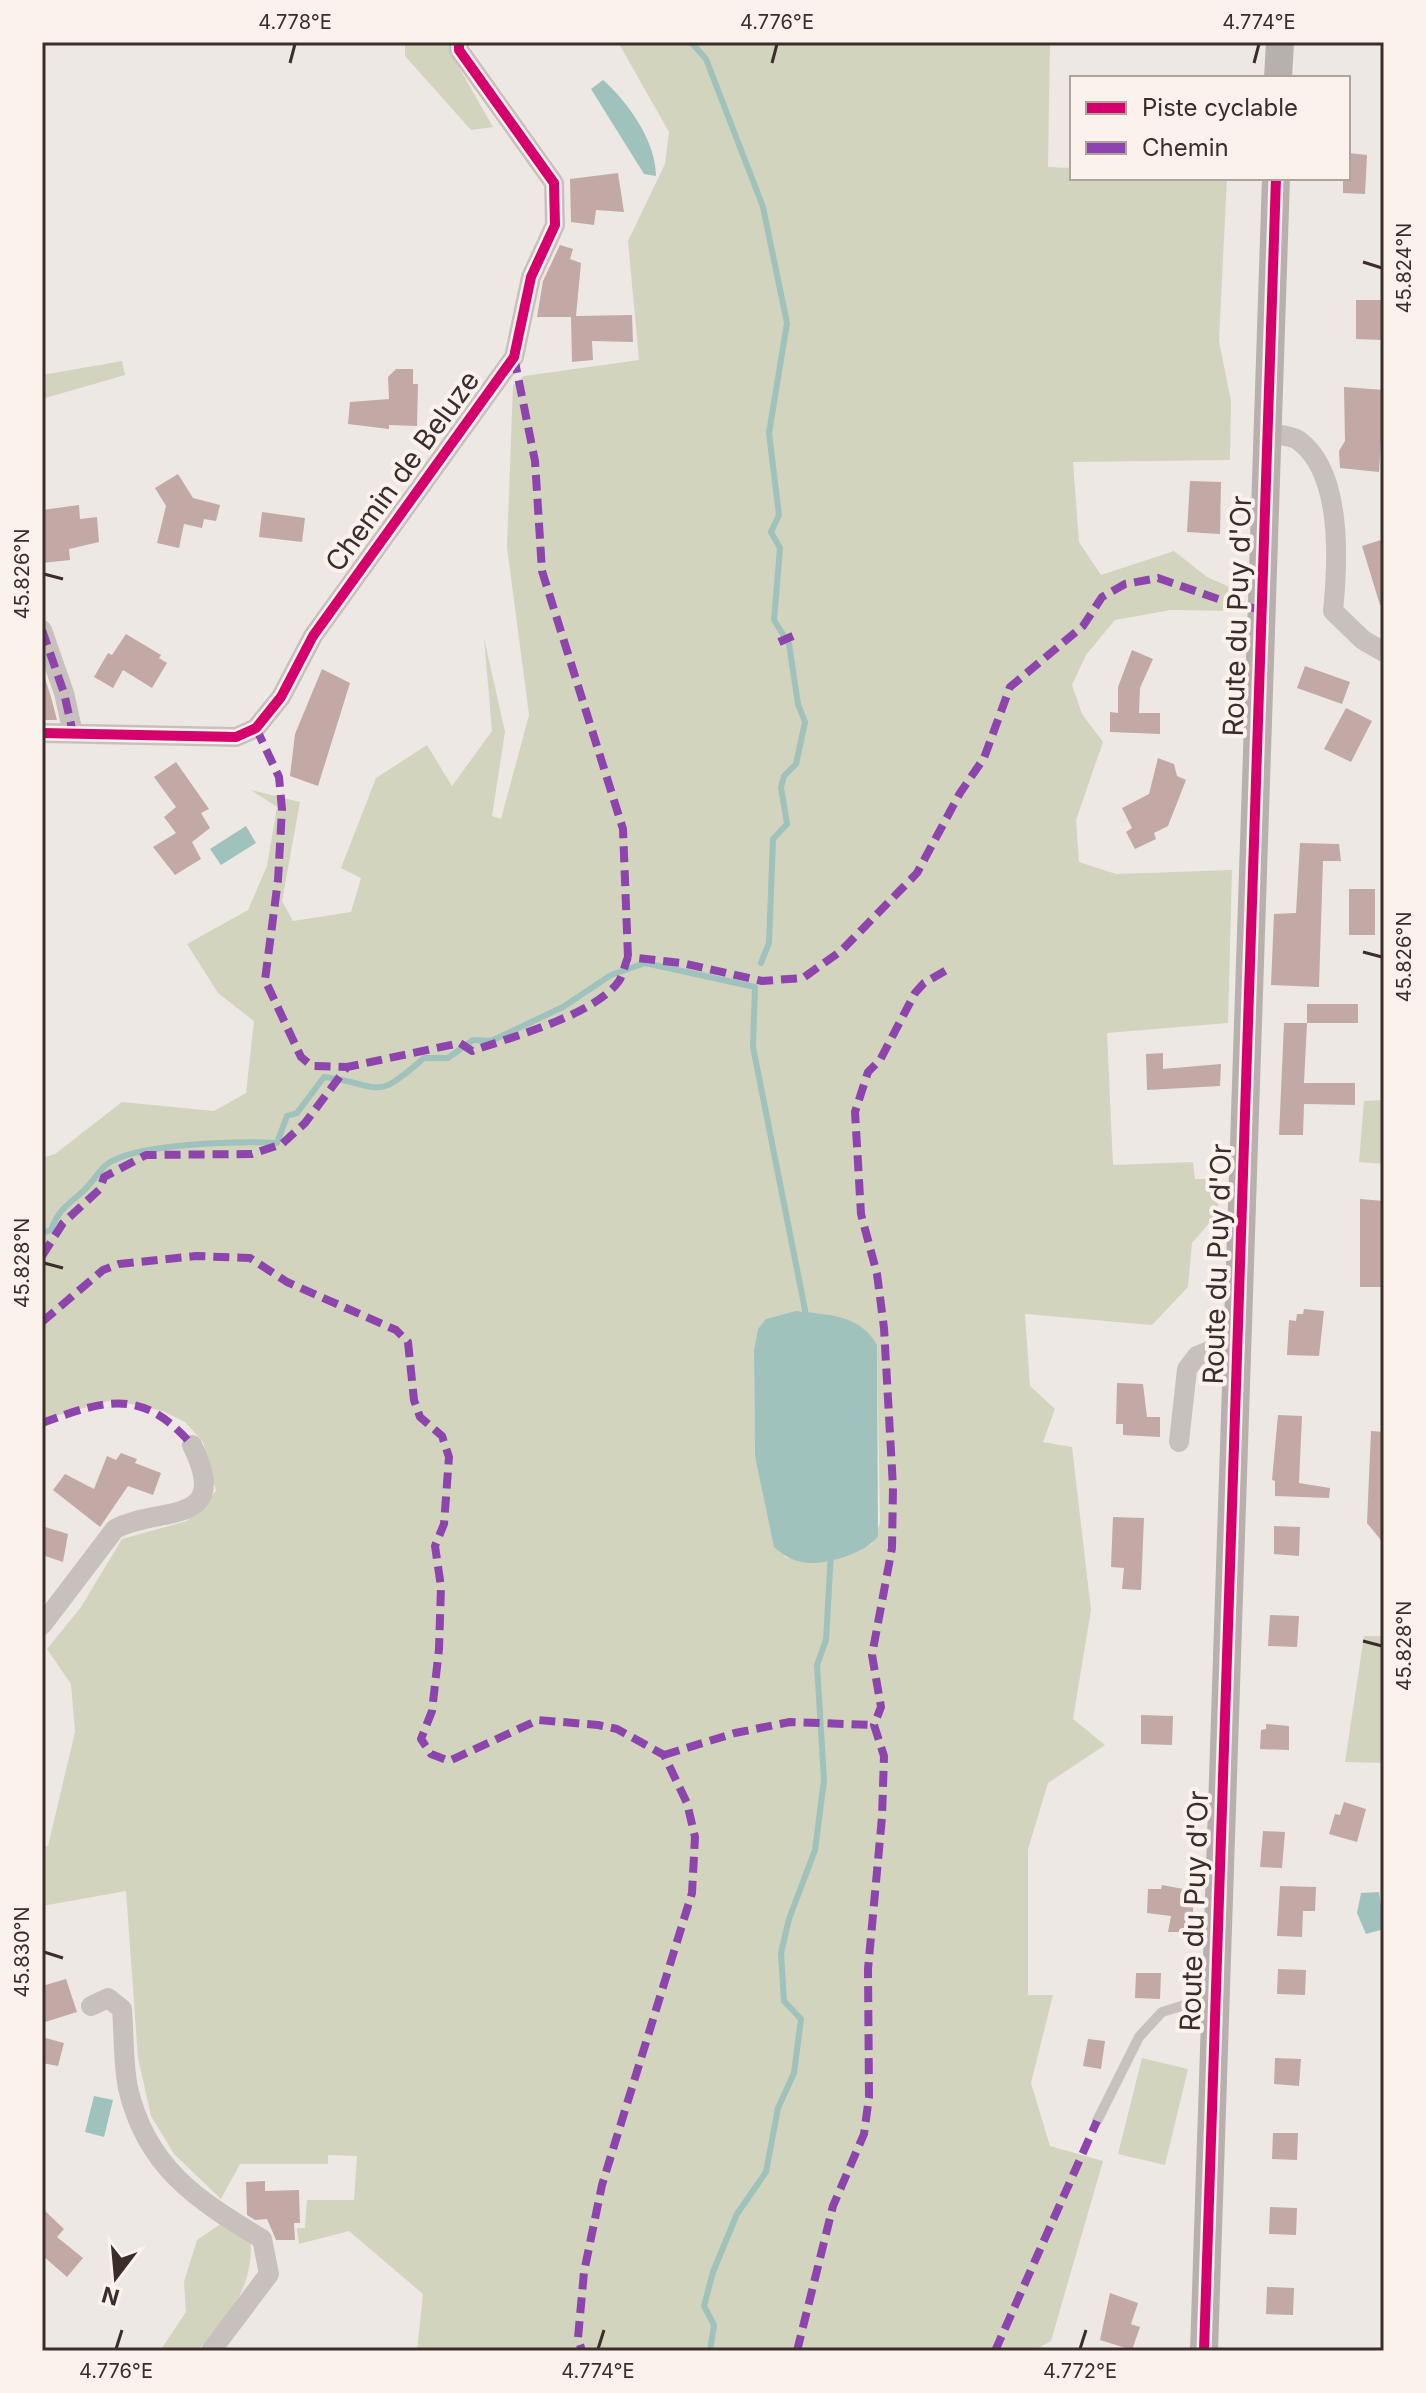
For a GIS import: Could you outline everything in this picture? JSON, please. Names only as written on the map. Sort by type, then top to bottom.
[{"type":"main road","points":[[1278,76],[1280,42]]},
{"type":"main road","name":"Route du Puy d'Or","points":[[1204,2351],[1276,180]]},
{"type":"street","name":"Chemin de Beluze","points":[[42,733],[236,737],[256,728],[281,697],[313,636],[514,357],[531,277],[555,225],[554,183],[459,50],[459,42]]},
{"type":"street","points":[[1268,433],[1295,438],[1312,453],[1331,499],[1338,564],[1333,611],[1363,640],[1384,652]]},
{"type":"street","points":[[42,630],[64,693],[73,733]]},
{"type":"street","points":[[1179,1442],[1187,1369],[1197,1356],[1239,1339]]},
{"type":"street","points":[[42,1625],[115,1529],[131,1520],[179,1515],[196,1504],[204,1488],[203,1467],[192,1445]]},
{"type":"street","points":[[91,2006],[108,1998],[122,2009],[127,2085],[137,2119],[177,2182],[219,2215],[262,2239],[269,2274],[211,2351]]},
{"type":"lane","points":[[1097,2121],[1139,2037],[1162,2012],[1215,1995]]},
{"type":"green space","points":[[405,42],[452,42],[453,57],[493,127],[471,130],[405,56]]},
{"type":"green space","points":[[618,42],[1050,42],[1048,167],[1070,168],[1070,180],[1227,180],[1219,341],[1231,401],[1230,460],[1073,462],[1079,542],[1101,575],[1174,551],[1207,577],[1238,591],[1238,611],[1171,610],[1115,620],[1086,655],[1072,685],[1082,714],[1103,742],[1076,820],[1079,862],[1116,874],[1232,870],[1228,1023],[1107,1033],[1113,1165],[1193,1162],[1195,1179],[1219,1179],[1218,1213],[1192,1243],[1188,1287],[1152,1325],[1025,1314],[1030,1386],[1055,1409],[1043,1442],[1072,1447],[1091,1610],[1073,1719],[1105,1745],[1048,1783],[1028,1849],[1028,1995],[1053,1995],[1031,2083],[1050,2146],[1103,2161],[1051,2341],[1033,2351],[417,2351],[423,2294],[349,2231],[299,2244],[297,2228],[305,2228],[307,2200],[354,2200],[357,2156],[328,2155],[328,2164],[240,2164],[221,2199],[174,2154],[151,2116],[138,2058],[126,1891],[42,1906],[42,1847],[48,1846],[75,1732],[71,1684],[47,1649],[81,1607],[122,1539],[187,1521],[216,1491],[203,1442],[185,1422],[163,1411],[112,1400],[42,1420],[42,1158],[55,1154],[122,1102],[214,1111],[246,1093],[254,1021],[218,993],[187,944],[248,910],[267,866],[277,807],[251,790],[300,802],[282,901],[293,921],[351,912],[361,878],[341,868],[376,778],[427,745],[452,786],[492,731],[484,638],[505,732],[492,816],[501,819],[529,715],[507,547],[513,385],[524,376],[639,360],[628,241],[665,164],[669,132]],"holes":[[[758,1329],[877,1345],[880,1523],[872,1544],[840,1556],[808,1561],[785,1557],[755,1456],[754,1349]]]},
{"type":"green space","points":[[122,361],[125,375],[42,399],[42,375]]},
{"type":"green space","points":[[1384,1100],[1384,1164],[1359,1162],[1364,1101]]},
{"type":"green space","points":[[1364,1636],[1384,1636],[1384,1763],[1345,1762]]},
{"type":"green space","points":[[1142,2058],[1188,2069],[1165,2165],[1118,2154]]},
{"type":"green space","points":[[222,2223],[250,2236],[249,2269],[238,2299],[220,2326],[197,2351],[160,2351],[186,2312],[184,2282],[197,2240]]},
{"type":"water","points":[[603,80],[639,123],[651,149],[656,176],[644,174],[591,89]]},
{"type":"water","points":[[246,826],[256,843],[221,865],[210,849]]},
{"type":"water","points":[[796,1311],[831,1315],[852,1322],[862,1327],[877,1345],[878,1536],[854,1553],[811,1563],[794,1560],[774,1547],[755,1456],[754,1349],[758,1329],[766,1319]]},
{"type":"water","points":[[1379,1892],[1384,1929],[1366,1934],[1357,1913],[1361,1893]]},
{"type":"water","points":[[94,2096],[113,2100],[104,2137],[85,2132]]},
{"type":"building","points":[[1350,153],[1367,155],[1365,194],[1343,193],[1343,180],[1350,180]]},
{"type":"building","points":[[618,173],[624,212],[596,210],[594,225],[571,222],[570,179]]},
{"type":"building","points":[[560,245],[573,249],[570,259],[581,263],[576,316],[632,315],[633,342],[592,341],[593,360],[572,362],[571,317],[537,317],[543,281]]},
{"type":"building","points":[[1356,300],[1382,300],[1382,340],[1356,339]]},
{"type":"building","points":[[396,369],[413,369],[413,384],[418,384],[417,426],[389,425],[389,429],[348,424],[350,402],[389,399],[388,377]]},
{"type":"building","points":[[1344,387],[1384,390],[1379,472],[1340,468],[1339,451],[1345,441]]},
{"type":"building","points":[[178,474],[193,498],[220,505],[216,521],[204,519],[202,528],[184,524],[179,548],[157,543],[166,506],[155,488]]},
{"type":"building","points":[[1190,481],[1221,482],[1220,534],[1187,532]]},
{"type":"building","points":[[79,505],[80,519],[97,517],[99,542],[69,549],[70,560],[42,563],[42,510]]},
{"type":"building","points":[[262,512],[305,518],[302,542],[259,537]]},
{"type":"building","points":[[1384,539],[1384,604],[1380,605],[1362,546]]},
{"type":"building","points":[[126,634],[161,655],[159,658],[167,663],[152,688],[123,670],[113,688],[94,677],[108,653],[112,655]]},
{"type":"building","points":[[1132,650],[1153,659],[1140,688],[1139,713],[1160,713],[1160,734],[1110,732],[1110,712],[1118,713],[1118,687]]},
{"type":"building","points":[[1305,666],[1350,682],[1342,704],[1297,688]]},
{"type":"building","points":[[42,669],[51,697],[57,720],[42,720]]},
{"type":"building","points":[[322,669],[350,683],[318,786],[290,776],[295,734]]},
{"type":"building","points":[[1346,708],[1372,721],[1351,762],[1324,749]]},
{"type":"building","points":[[1158,758],[1174,764],[1177,776],[1186,780],[1168,826],[1154,833],[1156,839],[1135,849],[1126,832],[1132,828],[1122,808],[1149,794]]},
{"type":"building","points":[[176,762],[209,809],[201,813],[210,828],[192,842],[201,859],[175,875],[153,847],[176,833],[164,817],[176,807],[154,777]]},
{"type":"building","points":[[1300,843],[1339,844],[1341,861],[1323,861],[1319,987],[1271,985],[1274,914],[1296,913]]},
{"type":"building","points":[[1349,889],[1375,889],[1375,935],[1349,935]]},
{"type":"building","points":[[1307,1004],[1358,1004],[1358,1023],[1307,1023]]},
{"type":"building","points":[[1284,1023],[1307,1023],[1304,1083],[1355,1083],[1355,1105],[1304,1104],[1303,1135],[1279,1135]]},
{"type":"building","points":[[1163,1053],[1163,1069],[1221,1064],[1220,1086],[1147,1090],[1146,1054]]},
{"type":"building","points":[[1360,1199],[1384,1201],[1384,1287],[1360,1287]]},
{"type":"building","points":[[1304,1309],[1324,1311],[1319,1356],[1287,1355],[1289,1320],[1296,1321],[1297,1314],[1303,1314]]},
{"type":"building","points":[[1117,1383],[1143,1384],[1147,1417],[1160,1417],[1160,1437],[1123,1435],[1123,1424],[1116,1424]]},
{"type":"building","points":[[1278,1415],[1302,1416],[1299,1483],[1330,1488],[1329,1498],[1275,1496],[1275,1481],[1272,1480]]},
{"type":"building","points":[[1371,1431],[1384,1432],[1384,1544],[1367,1523]]},
{"type":"building","points":[[121,1453],[137,1459],[135,1463],[161,1473],[153,1495],[128,1486],[100,1527],[53,1490],[65,1474],[94,1489],[107,1456],[116,1460]]},
{"type":"building","points":[[1113,1517],[1144,1518],[1141,1590],[1122,1589],[1124,1568],[1111,1567]]},
{"type":"building","points":[[1274,1526],[1300,1527],[1299,1556],[1274,1554]]},
{"type":"building","points":[[45,1527],[68,1534],[63,1562],[42,1555]]},
{"type":"building","points":[[1270,1615],[1299,1616],[1297,1647],[1268,1646]]},
{"type":"building","points":[[1141,1715],[1173,1716],[1172,1745],[1141,1744]]},
{"type":"building","points":[[1266,1724],[1289,1726],[1289,1750],[1260,1749],[1261,1730],[1266,1729]]},
{"type":"building","points":[[1344,1802],[1366,1809],[1357,1842],[1329,1834],[1335,1814],[1340,1815]]},
{"type":"building","points":[[1263,1831],[1285,1832],[1282,1868],[1260,1867]]},
{"type":"building","points":[[1162,1885],[1194,1891],[1192,1932],[1168,1932],[1171,1916],[1147,1913],[1148,1889],[1161,1889]]},
{"type":"building","points":[[1280,1886],[1316,1887],[1315,1911],[1303,1911],[1302,1937],[1277,1936]]},
{"type":"building","points":[[1278,1969],[1306,1970],[1305,1995],[1277,1994]]},
{"type":"building","points":[[1136,1973],[1161,1973],[1160,1999],[1135,1998]]},
{"type":"building","points":[[66,1979],[77,2012],[42,2023],[42,1986]]},
{"type":"building","points":[[42,2037],[64,2043],[58,2066],[42,2063]]},
{"type":"building","points":[[1088,2039],[1105,2041],[1101,2069],[1083,2066]]},
{"type":"building","points":[[1275,2058],[1301,2059],[1299,2086],[1274,2084]]},
{"type":"building","points":[[1273,2133],[1298,2133],[1297,2160],[1272,2159]]},
{"type":"building","points":[[265,2181],[265,2191],[299,2190],[300,2223],[294,2223],[295,2240],[276,2240],[267,2219],[255,2220],[247,2215],[246,2182]]},
{"type":"building","points":[[1270,2207],[1297,2208],[1296,2235],[1269,2234]]},
{"type":"building","points":[[42,2208],[64,2229],[57,2237],[83,2258],[67,2277],[42,2255]]},
{"type":"building","points":[[1267,2287],[1294,2288],[1293,2315],[1266,2314]]},
{"type":"building","points":[[1110,2293],[1138,2303],[1131,2324],[1140,2327],[1132,2350],[1100,2340]]},
{"type":"waterway","points":[[691,42],[706,59],[763,207],[787,323],[769,433],[779,515],[771,532],[780,548],[774,620],[789,644],[798,704],[805,722],[796,764],[784,776],[781,787],[787,824],[773,839],[769,943],[761,963]]},
{"type":"waterway","points":[[42,1233],[51,1230],[63,1209],[85,1190],[106,1165],[120,1158],[188,1145],[277,1143],[287,1116],[297,1113],[324,1077],[369,1086],[386,1086],[424,1058],[448,1058],[473,1040],[491,1041],[563,1007],[611,975],[645,963],[755,987],[753,1047],[807,1320]]},
{"type":"waterway","points":[[710,2351],[714,2325],[704,2306],[713,2272],[737,2214],[766,2172],[778,2108],[794,2073],[801,2019],[784,2001],[781,1953],[789,1919],[815,1850],[824,1780],[817,1665],[826,1640],[831,1552]]},
{"type":"marked path","points":[[514,357],[535,461],[542,571],[623,829],[628,957]]},
{"type":"marked path","points":[[42,1256],[63,1223],[100,1189],[104,1177],[146,1155],[252,1154],[282,1144],[305,1123],[347,1067],[460,1043],[472,1051],[551,1024],[607,993],[620,979],[628,957],[682,963],[762,981],[803,978],[841,951],[917,873],[960,793],[984,758],[1010,687],[1083,626],[1102,597],[1125,584],[1158,578],[1238,606],[1262,609]]},
{"type":"marked path","points":[[42,630],[64,693],[73,733]]},
{"type":"marked path","points":[[779,642],[793,636]]},
{"type":"marked path","points":[[256,728],[279,777],[282,809],[278,880],[265,980],[301,1057],[312,1066],[347,1067]]},
{"type":"marked path","points":[[797,2351],[833,2206],[864,2134],[869,2097],[868,1969],[882,1817],[884,1756],[874,1725],[881,1707],[872,1655],[892,1548],[893,1487],[884,1328],[877,1274],[861,1214],[855,1112],[868,1072],[880,1060],[915,993],[924,983],[950,968]]},
{"type":"marked path","points":[[42,1322],[103,1270],[119,1264],[196,1256],[250,1258],[287,1282],[396,1330],[408,1342],[414,1400],[420,1417],[442,1436],[449,1457],[444,1524],[435,1546],[441,1587],[439,1649],[432,1711],[421,1739],[431,1754],[449,1761],[538,1720],[617,1729],[664,1755],[687,1803],[695,1837],[692,1893],[602,2185],[584,2272],[578,2338],[582,2351]]},
{"type":"marked path","points":[[42,1423],[86,1408],[123,1404],[157,1414],[192,1445]]},
{"type":"marked path","points":[[664,1755],[735,1733],[790,1722],[874,1725]]},
{"type":"marked path","points":[[995,2351],[1097,2121]]},
{"type":"cycle path","points":[[42,733],[236,737],[256,728],[281,697],[313,636],[514,357],[531,277],[555,225],[554,183],[459,50],[459,42]]},
{"type":"cycle path","points":[[1204,2351],[1276,180]]}]
